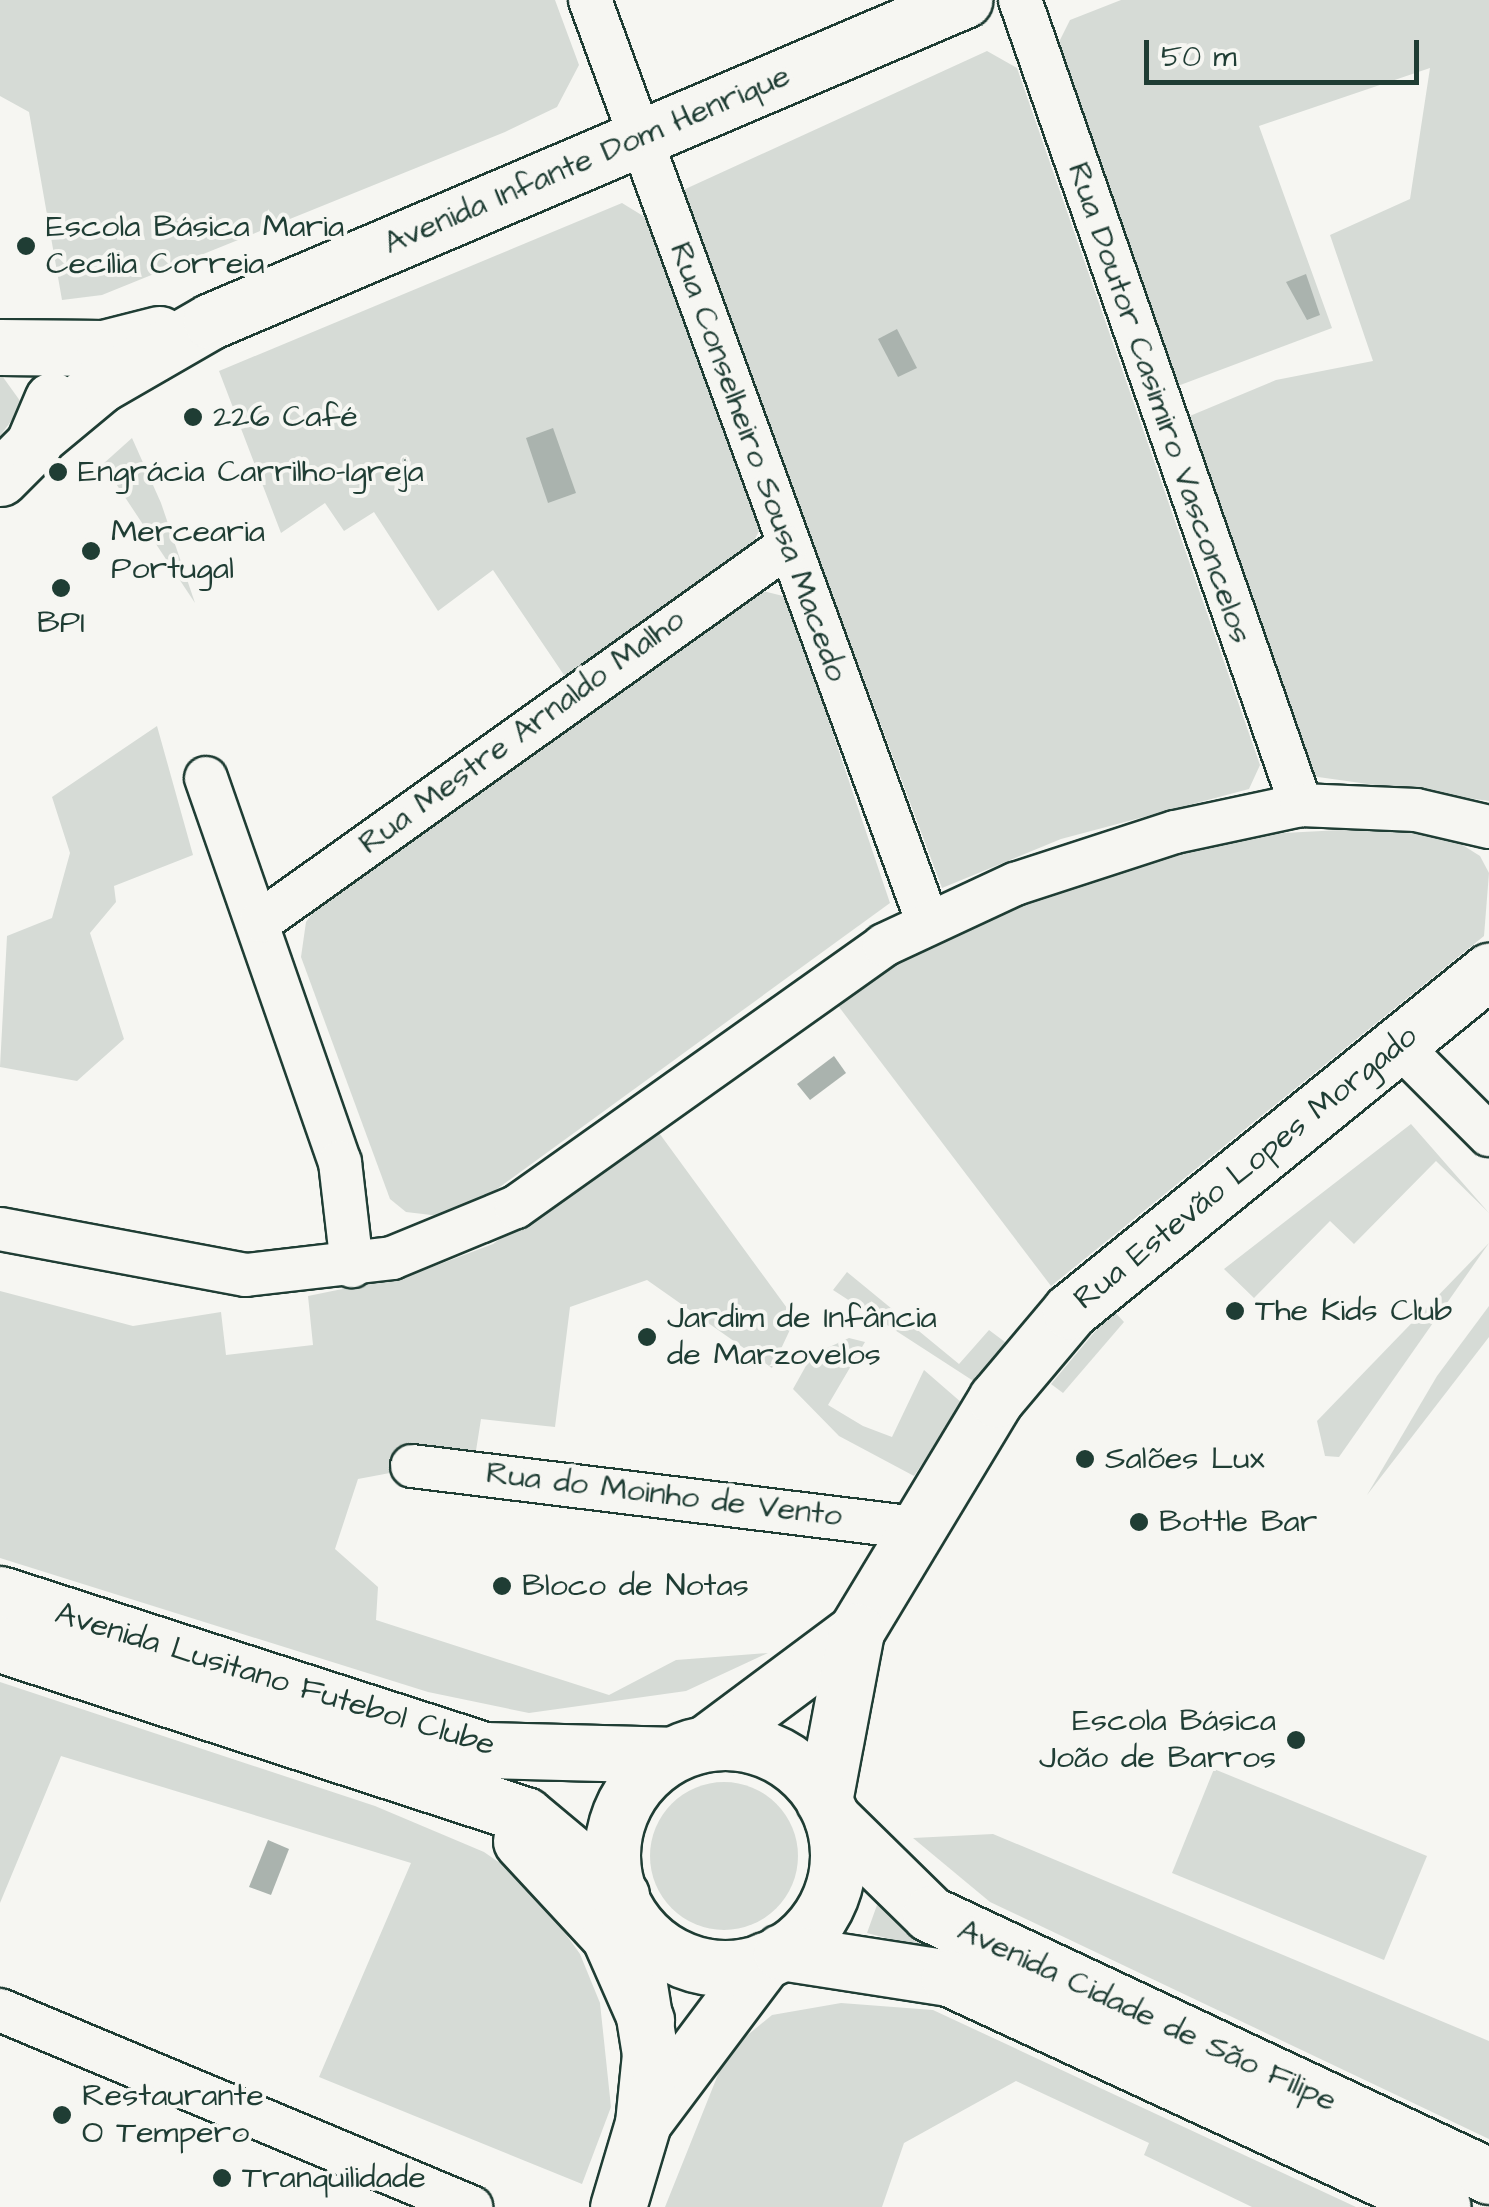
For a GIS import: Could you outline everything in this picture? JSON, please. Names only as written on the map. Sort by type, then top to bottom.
[{"type":"main road","name":"Avenida Infante Dom Henrique","points":[[14,470],[100,385],[210,322],[964,0]]},
{"type":"main road","name":"Avenida Infante Dom Henrique","points":[[2,347],[104,348],[210,322]]},
{"type":"main road","name":"Avenida Infante Dom Henrique","points":[[2,347],[46,372],[53,412],[14,470]]},
{"type":"main road","name":"Rua Estevão Lopes Morgado","points":[[828,1809],[856,1631],[996,1399],[1070,1311],[1489,971]]},
{"type":"main road","name":"Avenida Lusitano Futebol Clube","points":[[0,1594],[484,1750],[688,1749]]},
{"type":"main road","name":"Rua Estevão Lopes Morgado","points":[[688,1749],[856,1631]]},
{"type":"main road","name":"Avenida Lusitano Futebol Clube","points":[[0,1644],[525,1815],[628,1909]]},
{"type":"main road","points":[[618,2207],[643,2123],[646,2020],[628,1909],[612,1843],[621,1809],[688,1749],[769,1750],[828,1809],[832,1891],[814,1924],[773,1956],[643,2123]]},
{"type":"main road","points":[[462,1794],[570,1886],[609,1936],[646,2020]]},
{"type":"main road","name":"Avenida Cidade de São Filipe","points":[[828,1809],[930,1914],[1489,2176]]},
{"type":"main road","points":[[628,1909],[698,1965],[773,1956]]},
{"type":"main road","name":"Avenida Cidade de São Filipe","points":[[773,1956],[949,1978],[1443,2207]]},
{"type":"street","name":"Rua Conselheiro Sousa Macedo","points":[[590,0],[786,547],[928,923]]},
{"type":"street","name":"Rua Doutor Casimiro Vasconcelos","points":[[1020,0],[1301,805]]},
{"type":"street","name":"Rua Mestre Arnaldo Malho","points":[[260,921],[786,547]]},
{"type":"street","points":[[206,778],[260,921],[340,1162],[352,1266]]},
{"type":"street","points":[[0,1229],[246,1275],[352,1266],[429,1248],[516,1206],[928,923],[1106,852],[1301,805],[1416,810],[1489,827]]},
{"type":"street","points":[[1398,1044],[1489,1134]]},
{"type":"street","name":"Rua do Moinho de Vento","points":[[412,1466],[916,1528]]},
{"type":"street","points":[[0,2010],[471,2207]]},
{"type":"shaded area","points":[[0,0],[555,0],[579,65],[557,107],[505,132],[102,295],[62,300],[29,112],[0,96]]},
{"type":"shaded area","points":[[1121,0],[1489,0],[1489,801],[1311,776],[1185,418],[1276,380],[1373,361],[1330,235],[1410,199],[1430,68],[1259,126],[1332,328],[1175,387],[1058,44],[1070,20]]},
{"type":"shaded area","points":[[987,51],[1017,68],[1260,765],[1249,789],[1061,839],[942,888],[681,191]]},
{"type":"shaded area","points":[[622,203],[648,219],[762,526],[751,546],[566,678],[493,570],[438,611],[374,512],[344,531],[325,503],[281,533],[219,371]]},
{"type":"shaded area","points":[[1306,274],[1320,315],[1307,320],[1286,282]]},
{"type":"shaded area","points":[[897,329],[917,368],[898,377],[878,339]]},
{"type":"shaded area","points":[[0,373],[23,405],[0,436]]},
{"type":"shaded area","points":[[553,428],[576,493],[548,503],[526,438]]},
{"type":"shaded area","points":[[132,438],[161,503],[195,603],[103,464]]},
{"type":"shaded area","points":[[759,590],[787,597],[890,903],[457,1218],[406,1212],[390,1199],[301,957],[306,922],[326,894]]},
{"type":"shaded area","points":[[157,726],[193,855],[114,886],[116,902],[90,933],[124,1039],[77,1081],[0,1067],[7,936],[52,918],[70,853],[52,797]]},
{"type":"shaded area","points":[[1397,827],[1453,839],[1480,856],[1489,873],[1484,936],[1051,1286],[833,999],[910,950],[1089,875],[1245,835]]},
{"type":"shaded area","points":[[834,1056],[846,1073],[810,1100],[797,1084]]},
{"type":"shaded area","points":[[1411,1124],[1489,1213],[1436,1161],[1354,1244],[1330,1221],[1254,1298],[1224,1269]]},
{"type":"shaded area","points":[[654,1126],[795,1319],[772,1368],[647,1280],[570,1307],[555,1427],[481,1419],[475,1457],[358,1479],[335,1549],[378,1587],[376,1620],[609,1695],[676,1660],[768,1653],[686,1691],[529,1713],[428,1692],[0,1558],[0,1291],[133,1326],[221,1312],[226,1355],[313,1345],[308,1296],[411,1275],[493,1244]]},
{"type":"shaded area","points":[[1489,1243],[1339,1457],[1325,1456],[1317,1421]]},
{"type":"shaded area","points":[[847,1272],[959,1364],[989,1330],[1005,1342],[975,1382],[833,1290]]},
{"type":"shaded area","points":[[1489,1306],[1489,1337],[1367,1495],[1437,1376]]},
{"type":"shaded area","points":[[1113,1310],[1124,1322],[1063,1393],[1051,1384]]},
{"type":"shaded area","points":[[849,1338],[865,1342],[828,1405],[863,1426],[892,1437],[924,1370],[962,1403],[914,1476],[839,1436],[793,1389],[812,1355]]},
{"type":"shaded area","points":[[0,1682],[375,1806],[484,1852],[530,1884],[580,1954],[600,2003],[611,2107],[582,2184],[319,2077],[411,1863],[61,1756],[0,1903]]},
{"type":"shaded area","points":[[1214,1769],[1427,1856],[1384,1960],[1172,1873]]},
{"type":"shaded area","points":[[724,1782],[752,1788],[776,1804],[792,1828],[798,1856],[792,1884],[776,1908],[752,1924],[724,1930],[696,1924],[672,1908],[656,1884],[650,1856],[656,1828],[672,1804],[696,1788]]},
{"type":"shaded area","points":[[993,1834],[1489,2041],[1489,2139],[990,1902],[913,1838]]},
{"type":"shaded area","points":[[268,1840],[289,1849],[271,1895],[249,1887]]},
{"type":"shaded area","points":[[877,1905],[932,1941],[1489,2198],[1489,2207],[928,1949],[867,1933]]},
{"type":"shaded area","points":[[841,2003],[933,2010],[1356,2207],[1252,2207],[1144,2155],[1149,2143],[1016,2081],[904,2143],[882,2207],[665,2207],[727,2052],[772,2015]]},
{"type":"place","name":"Escola Básica Maria Cecília Correia","points":[[26,246]]},
{"type":"place","name":"226 Café","points":[[193,417]]},
{"type":"place","name":"Engrácia Carrilho-Igreja","points":[[58,472]]},
{"type":"place","name":"Mercearia Portugal","points":[[91,551]]},
{"type":"place","name":"BPI","points":[[61,588]]},
{"type":"place","name":"The Kids Club","points":[[1235,1311]]},
{"type":"place","name":"Jardim de Infância de Marzovelos","points":[[647,1337]]},
{"type":"place","name":"Salões Lux","points":[[1085,1459]]},
{"type":"place","name":"Bottle Bar","points":[[1139,1522]]},
{"type":"place","name":"Bloco de Notas","points":[[502,1586]]},
{"type":"place","name":"Escola Básica João de Barros","points":[[1296,1740]]},
{"type":"place","name":"Restaurante O Tempero","points":[[62,2115]]},
{"type":"place","name":"Tranquilidade","points":[[222,2178]]}]
